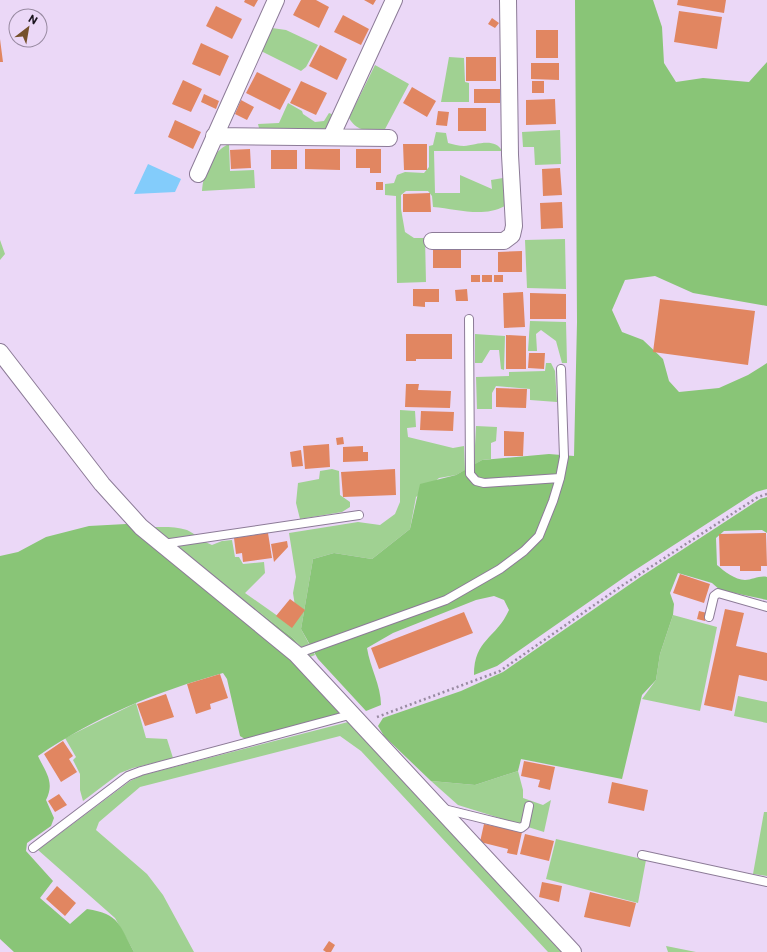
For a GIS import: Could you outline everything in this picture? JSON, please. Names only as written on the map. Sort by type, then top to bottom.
[{"type":"street","points":[[198,174],[276,0]]},
{"type":"street","points":[[331,137],[394,0]]},
{"type":"street","points":[[432,241],[504,241],[512,235],[514,226],[510,155],[508,0]]},
{"type":"street","points":[[214,136],[389,138]]},
{"type":"street","points":[[0,352],[102,484],[141,527],[296,654],[573,952]]},
{"type":"lane","points":[[469,319],[470,474],[476,481],[484,483],[560,478]]},
{"type":"lane","points":[[296,654],[446,600],[500,569],[524,551],[539,536],[554,501],[564,457],[561,369]]},
{"type":"lane","points":[[162,544],[358,515]]},
{"type":"lane","points":[[709,617],[714,596],[718,593],[767,607]]},
{"type":"lane","points":[[33,848],[128,776],[140,771],[358,719]]},
{"type":"lane","points":[[440,808],[521,828],[525,825],[529,806]]},
{"type":"lane","points":[[642,855],[767,882]]},
{"type":"path","points":[[358,719],[393,710],[500,671],[620,587],[758,497],[767,494]]},
{"type":"green space","points":[[575,0],[653,0],[662,27],[664,63],[676,82],[703,78],[749,82],[767,62],[767,306],[693,293],[655,276],[625,280],[612,310],[622,332],[643,340],[663,359],[669,381],[679,392],[719,388],[748,375],[767,363],[767,489],[756,492],[629,574],[497,666],[474,675],[475,663],[482,646],[504,620],[509,610],[504,600],[494,596],[476,600],[393,633],[367,648],[381,698],[381,705],[366,711],[318,659],[301,629],[313,559],[334,553],[372,559],[410,529],[420,484],[456,475],[482,460],[549,454],[574,456],[577,322]]},
{"type":"green space","points":[[272,28],[286,30],[318,45],[306,67],[301,71],[261,51]]},
{"type":"green space","points":[[449,57],[464,58],[465,82],[469,83],[469,102],[441,102]]},
{"type":"green space","points":[[375,65],[409,84],[384,131],[364,130],[352,123],[349,118]]},
{"type":"green space","points":[[288,103],[302,111],[303,114],[315,122],[324,121],[329,113],[334,115],[328,127],[324,129],[259,128],[258,124],[279,123]]},
{"type":"green space","points":[[560,130],[561,164],[535,165],[534,147],[523,147],[522,132]]},
{"type":"green space","points":[[436,132],[446,133],[448,143],[464,146],[479,143],[490,143],[495,144],[502,151],[434,151],[435,193],[460,193],[460,175],[492,189],[491,180],[503,178],[505,206],[488,212],[470,212],[433,207],[432,196],[428,191],[406,191],[401,195],[401,209],[405,232],[414,238],[425,238],[426,282],[397,283],[396,196],[385,195],[385,184],[394,183],[397,175],[405,172],[424,173],[429,167],[429,146],[433,145]]},
{"type":"green space","points":[[229,144],[230,171],[254,170],[255,188],[202,191],[206,170],[213,157],[223,147]]},
{"type":"green space","points":[[565,239],[566,289],[527,288],[525,240]]},
{"type":"green space","points":[[0,240],[5,254],[0,260]]},
{"type":"green space","points":[[530,321],[566,322],[567,363],[562,363],[556,341],[541,330],[536,334],[537,351],[528,351]]},
{"type":"green space","points":[[475,334],[505,336],[504,370],[501,369],[499,350],[490,350],[482,363],[475,363]]},
{"type":"green space","points":[[546,363],[551,363],[555,371],[557,402],[530,400],[530,389],[496,386],[492,393],[492,409],[477,409],[476,377],[509,376],[509,372],[545,371]]},
{"type":"green space","points":[[400,410],[415,411],[416,427],[407,428],[408,437],[453,448],[464,446],[465,470],[456,475],[439,478],[416,497],[410,529],[372,559],[334,553],[313,559],[301,629],[315,655],[310,657],[293,638],[149,527],[173,527],[187,530],[212,545],[222,541],[232,540],[235,557],[239,557],[243,564],[264,562],[265,573],[245,593],[282,619],[295,606],[293,593],[296,577],[289,533],[358,522],[380,525],[395,514],[400,502]]},
{"type":"green space","points":[[476,426],[497,427],[496,441],[491,443],[491,459],[482,460],[474,465]]},
{"type":"green space","points":[[332,469],[339,471],[340,495],[350,502],[350,507],[342,512],[300,519],[296,503],[298,483],[319,479],[320,471]]},
{"type":"green space","points":[[767,497],[767,533],[762,530],[724,531],[716,538],[717,565],[730,575],[741,580],[767,577],[767,600],[720,590],[712,583],[678,573],[670,593],[674,604],[673,615],[660,654],[656,680],[642,695],[622,779],[521,759],[518,771],[475,785],[431,781],[384,736],[378,726],[383,718],[461,691],[503,672],[639,578],[760,499]]},
{"type":"green space","points":[[126,524],[149,527],[293,638],[348,704],[335,716],[245,739],[240,736],[227,679],[223,673],[174,688],[127,707],[82,729],[38,756],[50,783],[49,794],[46,800],[54,818],[51,826],[27,843],[26,851],[53,881],[40,898],[70,924],[87,909],[106,914],[117,922],[134,952],[14,952],[0,939],[0,556],[18,552],[46,537],[89,526]]},
{"type":"green space","points":[[673,615],[717,627],[700,711],[642,699],[656,680],[660,654]]},
{"type":"green space","points":[[738,696],[767,702],[767,723],[734,716]]},
{"type":"green space","points":[[136,703],[146,738],[167,739],[173,758],[133,768],[120,773],[83,801],[80,790],[80,774],[73,760],[76,757],[65,738]]},
{"type":"green space","points":[[352,721],[566,952],[548,952],[361,751],[340,736],[140,787],[99,822],[96,830],[147,874],[163,895],[194,952],[134,952],[115,918],[38,850],[130,781],[143,775]]},
{"type":"green space","points":[[518,771],[523,790],[523,798],[543,805],[551,800],[544,832],[458,805],[431,781],[475,785]]},
{"type":"green space","points":[[764,812],[767,812],[767,876],[753,874]]},
{"type":"green space","points":[[556,839],[646,860],[638,903],[546,879]]},
{"type":"green space","points":[[666,946],[696,952],[668,952]]},
{"type":"water","points":[[148,164],[181,179],[175,192],[134,194]]},
{"type":"building","points":[[245,0],[258,0],[254,7],[244,2]]},
{"type":"building","points":[[301,0],[316,0],[329,7],[319,28],[293,15]]},
{"type":"building","points":[[364,0],[376,0],[373,5]]},
{"type":"building","points":[[678,0],[726,0],[724,13],[677,5]]},
{"type":"building","points":[[216,6],[242,19],[232,39],[206,26]]},
{"type":"building","points":[[679,11],[722,17],[717,49],[674,42]]},
{"type":"building","points":[[343,15],[369,29],[361,45],[334,32]]},
{"type":"building","points":[[492,18],[499,23],[495,28],[488,24]]},
{"type":"building","points":[[536,30],[558,30],[558,58],[536,58]]},
{"type":"building","points":[[0,39],[3,62],[0,62]]},
{"type":"building","points":[[201,43],[229,56],[220,76],[192,64]]},
{"type":"building","points":[[320,45],[347,59],[337,80],[309,66]]},
{"type":"building","points":[[466,57],[496,57],[496,81],[466,81]]},
{"type":"building","points":[[531,63],[559,63],[559,80],[531,79]]},
{"type":"building","points":[[257,72],[291,89],[280,110],[246,93]]},
{"type":"building","points":[[183,80],[202,89],[191,112],[172,104]]},
{"type":"building","points":[[301,81],[327,93],[316,115],[290,103]]},
{"type":"building","points":[[532,81],[544,81],[544,93],[532,93]]},
{"type":"building","points":[[412,87],[436,101],[427,117],[403,103]]},
{"type":"building","points":[[474,89],[500,89],[500,103],[474,103]]},
{"type":"building","points":[[204,94],[219,101],[216,109],[201,102]]},
{"type":"building","points":[[555,99],[556,124],[526,125],[526,100]]},
{"type":"building","points":[[241,100],[254,107],[247,120],[235,114]]},
{"type":"building","points":[[458,108],[486,108],[486,131],[458,131]]},
{"type":"building","points":[[438,111],[449,112],[447,126],[436,125]]},
{"type":"building","points":[[175,120],[201,132],[193,149],[168,137]]},
{"type":"building","points":[[403,144],[427,144],[427,170],[404,170]]},
{"type":"building","points":[[250,149],[251,168],[231,169],[230,150]]},
{"type":"building","points":[[305,149],[340,149],[340,170],[305,169]]},
{"type":"building","points":[[356,149],[381,149],[381,173],[370,173],[370,168],[356,168]]},
{"type":"building","points":[[271,150],[297,150],[297,169],[271,169]]},
{"type":"building","points":[[560,168],[562,195],[543,196],[542,169]]},
{"type":"building","points":[[376,182],[383,182],[383,190],[376,190]]},
{"type":"building","points":[[430,193],[431,212],[403,212],[403,194]]},
{"type":"building","points":[[562,202],[563,228],[541,229],[540,203]]},
{"type":"building","points":[[433,247],[461,247],[461,268],[433,268]]},
{"type":"building","points":[[522,251],[522,272],[498,272],[498,252]]},
{"type":"building","points":[[471,275],[480,275],[480,282],[471,282]]},
{"type":"building","points":[[482,275],[492,275],[492,282],[482,282]]},
{"type":"building","points":[[494,275],[503,275],[503,282],[494,282]]},
{"type":"building","points":[[413,289],[439,289],[439,302],[425,302],[425,307],[413,306]]},
{"type":"building","points":[[467,289],[468,301],[456,301],[455,290]]},
{"type":"building","points":[[523,292],[525,327],[504,328],[503,293]]},
{"type":"building","points":[[530,293],[566,294],[566,319],[530,319]]},
{"type":"building","points":[[660,299],[755,311],[748,365],[653,352]]},
{"type":"building","points":[[406,334],[452,334],[452,359],[416,359],[416,361],[406,361]]},
{"type":"building","points":[[506,335],[526,336],[526,369],[506,369]]},
{"type":"building","points":[[529,353],[545,353],[544,369],[528,368]]},
{"type":"building","points":[[406,384],[419,384],[418,390],[451,391],[450,408],[405,407]]},
{"type":"building","points":[[496,388],[527,389],[526,408],[496,407]]},
{"type":"building","points":[[421,411],[454,412],[453,431],[420,430]]},
{"type":"building","points":[[504,431],[524,432],[523,456],[504,456]]},
{"type":"building","points":[[343,437],[344,444],[337,445],[336,438]]},
{"type":"building","points":[[329,444],[330,467],[305,469],[303,446]]},
{"type":"building","points":[[363,446],[363,452],[368,452],[368,461],[343,462],[343,447]]},
{"type":"building","points":[[301,450],[303,466],[292,467],[290,452]]},
{"type":"building","points":[[395,469],[396,495],[343,497],[341,472]]},
{"type":"building","points":[[268,533],[272,558],[243,562],[242,553],[236,554],[234,538]]},
{"type":"building","points":[[766,533],[767,566],[761,566],[761,571],[740,571],[740,566],[720,566],[719,534]]},
{"type":"building","points":[[287,541],[288,547],[274,562],[271,544]]},
{"type":"building","points":[[680,574],[710,584],[704,603],[673,593]]},
{"type":"building","points":[[290,599],[305,610],[292,628],[276,616]]},
{"type":"building","points":[[725,609],[744,613],[736,646],[767,653],[767,681],[739,675],[732,711],[704,705]]},
{"type":"building","points":[[699,611],[707,613],[705,621],[697,619]]},
{"type":"building","points":[[464,612],[473,633],[379,669],[371,648]]},
{"type":"building","points":[[220,674],[228,698],[210,704],[211,709],[196,714],[187,684]]},
{"type":"building","points":[[166,694],[174,717],[145,726],[137,704]]},
{"type":"building","points":[[63,741],[73,756],[69,759],[77,772],[61,782],[44,754]]},
{"type":"building","points":[[524,761],[555,767],[550,790],[538,787],[540,780],[521,776]]},
{"type":"building","points":[[612,782],[648,790],[644,811],[608,803]]},
{"type":"building","points":[[59,794],[67,805],[55,812],[48,801]]},
{"type":"building","points":[[484,824],[522,832],[517,855],[507,853],[508,849],[480,842]]},
{"type":"building","points":[[525,834],[554,841],[549,861],[520,854]]},
{"type":"building","points":[[542,882],[562,886],[559,902],[539,897]]},
{"type":"building","points":[[57,886],[76,903],[65,916],[46,899]]},
{"type":"building","points":[[590,892],[636,903],[630,927],[584,917]]},
{"type":"building","points":[[329,941],[335,945],[331,952],[326,952],[323,950]]}]
